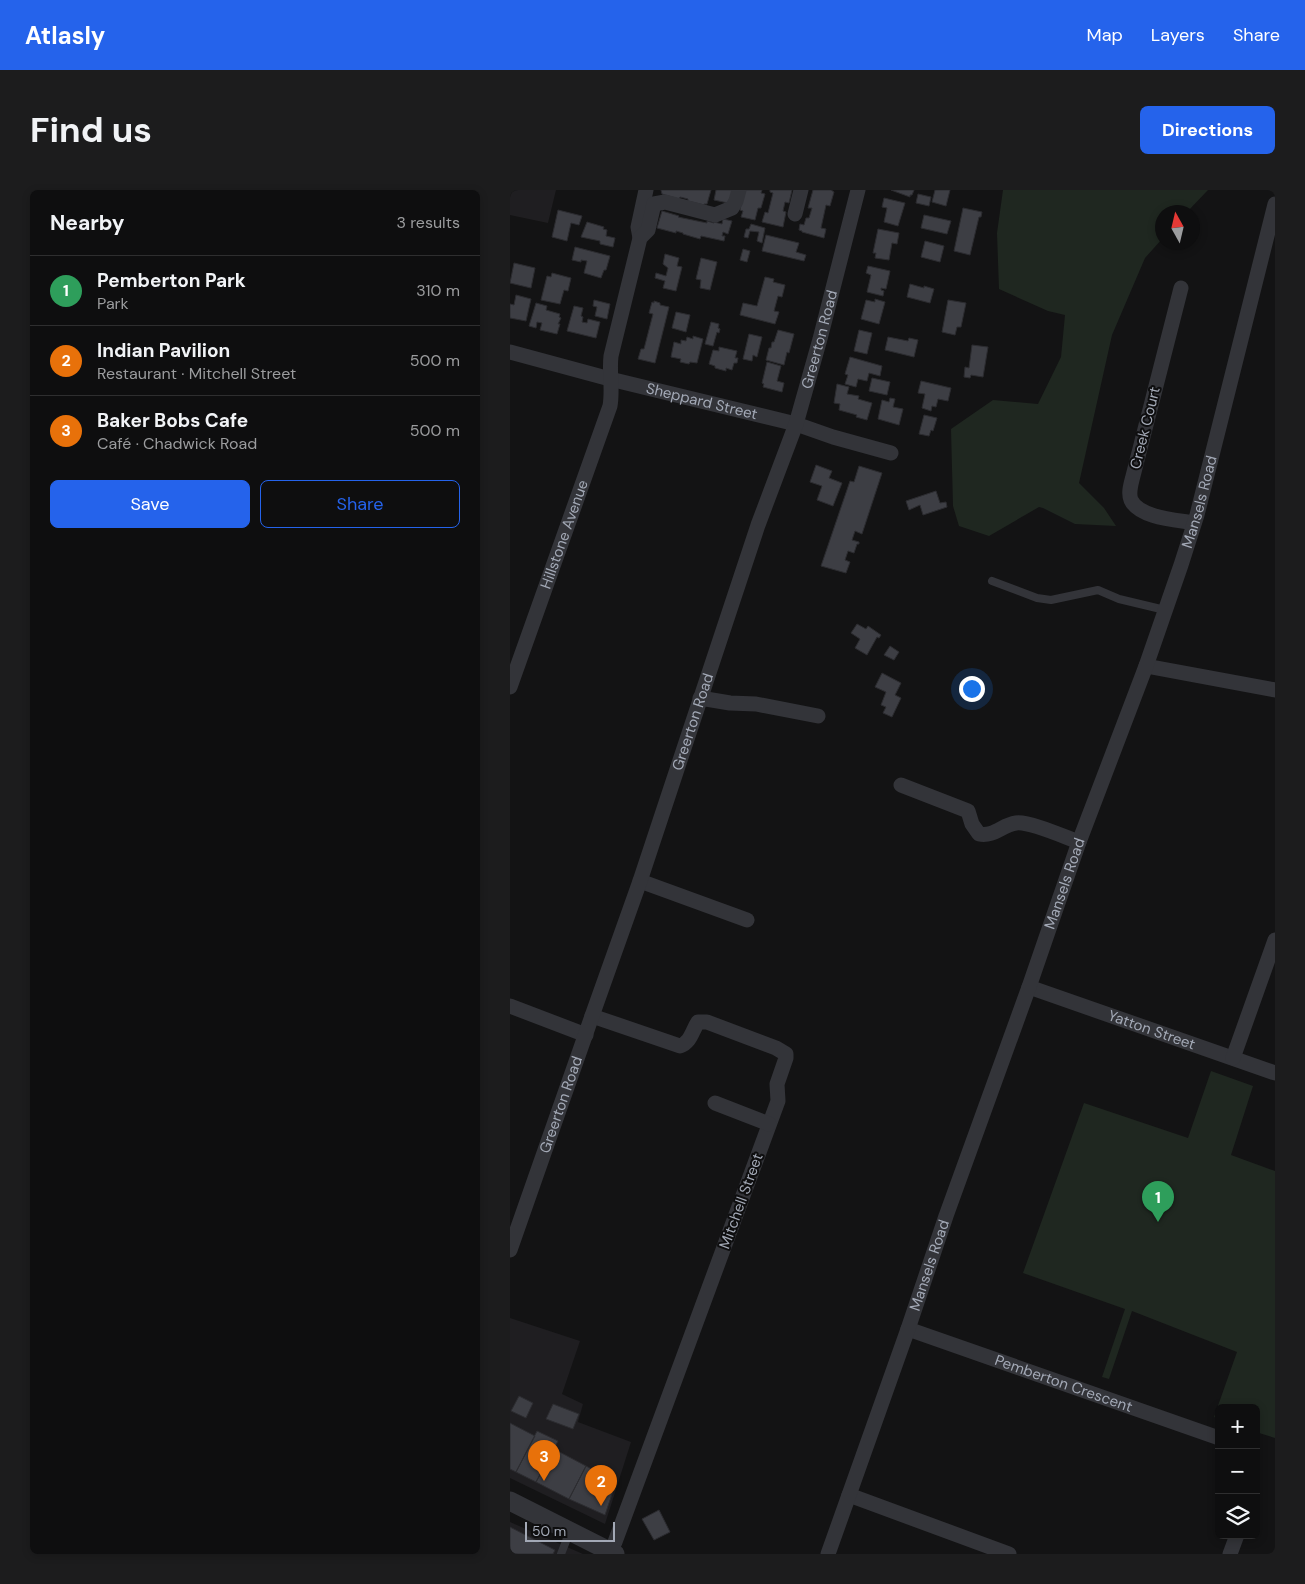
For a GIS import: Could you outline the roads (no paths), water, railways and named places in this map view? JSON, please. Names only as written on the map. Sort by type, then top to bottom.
[{"type":"street","points":[[640,238],[638,227],[646,190]]},
{"type":"street","points":[[640,238],[648,230],[656,197],[665,202],[715,215],[732,208],[739,190]]},
{"type":"street","points":[[795,214],[801,190]]},
{"type":"street","name":"Greerton Road","points":[[510,1250],[640,881],[758,525],[796,424],[858,190]]},
{"type":"street","name":"Mansels Road","points":[[828,1554],[1079,842],[1146,666],[1194,523],[1275,204]]},
{"type":"street","name":"Hillstone Avenue","points":[[510,687],[610,406],[612,390],[610,379],[611,356],[640,238]]},
{"type":"street","name":"Creek Court","points":[[1181,288],[1130,494],[1131,500],[1140,510],[1157,516],[1194,523]]},
{"type":"street","name":"Sheppard Street","points":[[510,352],[610,379],[796,424],[891,454]]},
{"type":"street","points":[[1146,666],[1275,690]]},
{"type":"street","points":[[700,698],[730,703],[756,704],[818,716]]},
{"type":"street","points":[[901,785],[968,812],[972,824],[979,834],[990,834],[1007,825],[1022,822],[1079,842]]},
{"type":"street","points":[[640,881],[747,920]]},
{"type":"street","points":[[1233,1058],[1275,940]]},
{"type":"street","name":"Yatton Street","points":[[1029,987],[1275,1073]]},
{"type":"street","points":[[510,1006],[586,1035]]},
{"type":"street","name":"Mitchell Street","points":[[592,1016],[680,1046],[692,1036],[698,1022],[706,1022],[783,1051],[786,1054],[777,1084],[778,1101],[615,1542],[613,1553]]},
{"type":"street","points":[[715,1103],[769,1124]]},
{"type":"street","name":"Pemberton Crescent","points":[[908,1329],[1215,1437]]},
{"type":"street","points":[[849,1494],[1009,1554]]},
{"type":"street","points":[[510,1501],[613,1553]]},
{"type":"street","points":[[1230,1554],[1236,1539]]},
{"type":"lane","points":[[992,581],[1037,598],[1051,600],[1098,590],[1119,599],[1165,610]]},
{"type":"lane","points":[[561,1554],[570,1532]]},
{"type":"place","name":"Pemberton Park","points":[[1158,1222]]},
{"type":"place","name":"Baker Bobs Cafe","points":[[544,1481]]},
{"type":"place","name":"Indian Pavilion","points":[[601,1506]]}]
